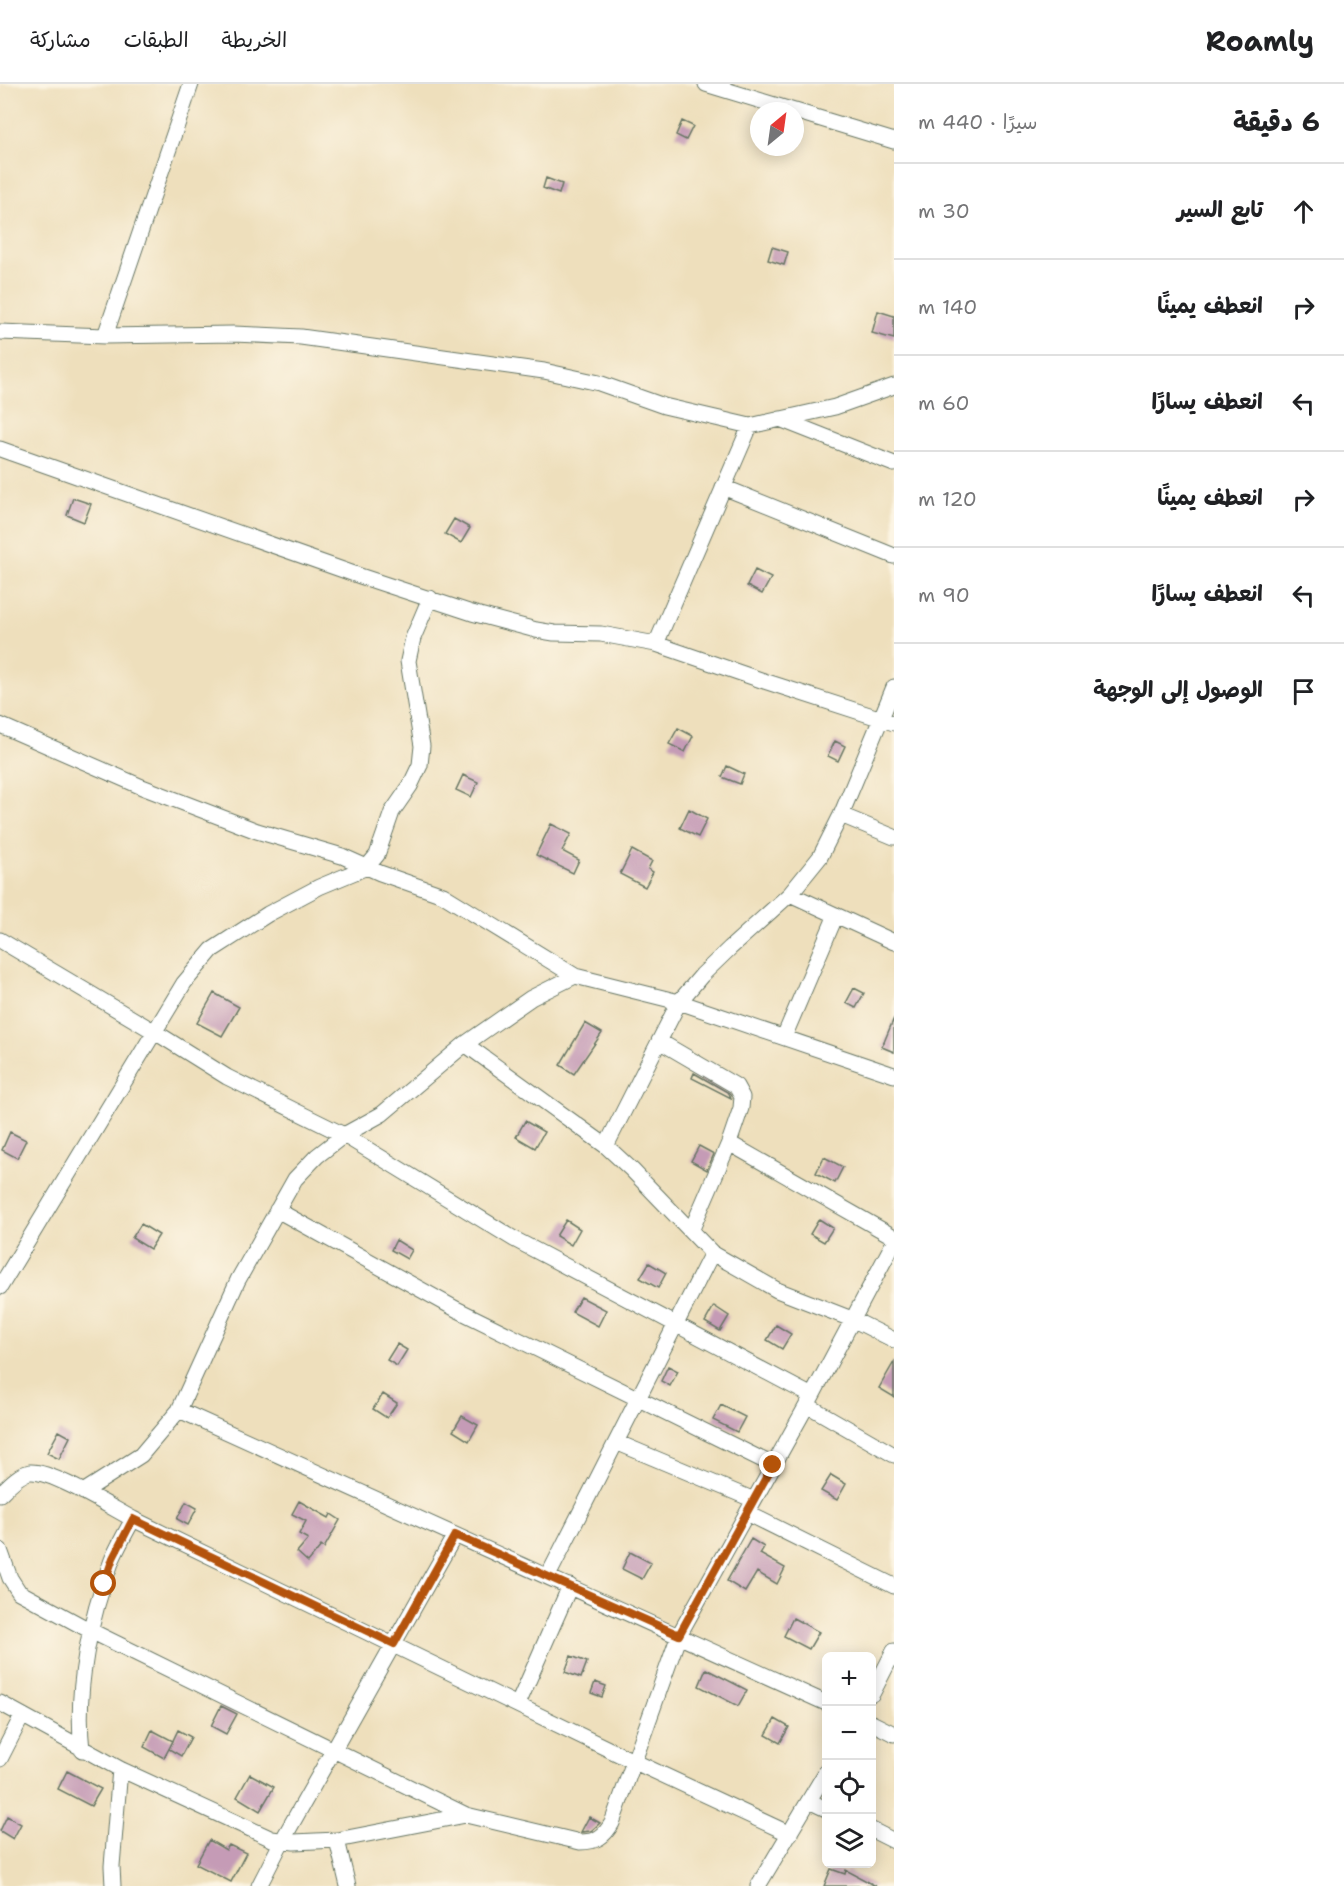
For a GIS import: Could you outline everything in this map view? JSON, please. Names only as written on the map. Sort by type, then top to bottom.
[{"type":"street","points":[[105,336],[191,84]]},
{"type":"street","points":[[706,84],[765,102]]},
{"type":"street","points":[[804,114],[894,141]]},
{"type":"street","points":[[0,332],[105,336],[233,334],[301,337],[544,371],[588,381],[664,406],[750,426],[835,407],[894,386]]},
{"type":"street","points":[[780,419],[894,464]]},
{"type":"street","points":[[656,644],[750,426]]},
{"type":"street","points":[[0,449],[360,576],[472,613],[536,630],[554,633],[602,634],[656,644],[888,720]]},
{"type":"street","points":[[723,487],[894,556]]},
{"type":"street","points":[[0,1287],[184,983],[212,950],[268,914],[319,887],[367,867],[377,855],[392,812],[410,786],[420,765],[422,746],[408,661],[413,638],[430,598]]},
{"type":"street","points":[[606,1146],[679,1002],[702,975],[790,894],[820,857],[888,720],[894,687]]},
{"type":"street","points":[[0,725],[163,795],[257,831],[342,856],[443,895],[574,976],[679,1002],[894,1075]]},
{"type":"street","points":[[841,815],[894,837]]},
{"type":"street","points":[[790,894],[894,942]]},
{"type":"street","points":[[784,1037],[836,915]]},
{"type":"street","points":[[0,940],[227,1077],[344,1135],[514,1239],[676,1324],[810,1400],[894,1455]]},
{"type":"street","points":[[83,1492],[141,1455],[179,1410],[238,1280],[295,1179],[317,1156],[344,1135],[382,1114],[465,1044],[531,998],[574,976]]},
{"type":"street","points":[[659,1041],[736,1086],[742,1097],[741,1108],[729,1143],[691,1231]]},
{"type":"street","points":[[465,1044],[606,1146],[712,1253],[777,1290],[854,1320],[894,1340]]},
{"type":"street","points":[[729,1143],[894,1237]]},
{"type":"street","points":[[277,1210],[456,1309],[639,1397],[773,1465]]},
{"type":"street","points":[[0,1550],[10,1578],[20,1592],[91,1631],[333,1751],[466,1815],[580,1842],[591,1842],[606,1833],[612,1823],[679,1635],[854,1320],[894,1242]]},
{"type":"street","points":[[548,1576],[712,1253]]},
{"type":"street","points":[[179,1410],[822,1701]]},
{"type":"street","points":[[616,1442],[751,1506],[894,1585]]},
{"type":"street","points":[[2,1489],[22,1474],[32,1472],[52,1477],[133,1519],[633,1761],[790,1833]]},
{"type":"street","points":[[82,1750],[80,1705],[91,1631],[113,1558],[133,1519]]},
{"type":"street","points":[[259,1886],[282,1841],[455,1535]]},
{"type":"street","points":[[518,1704],[570,1586]]},
{"type":"street","points":[[876,1686],[894,1651]]},
{"type":"street","points":[[0,1703],[120,1769],[263,1836],[282,1841],[337,1840],[466,1815]]},
{"type":"street","points":[[0,1759],[22,1716]]},
{"type":"street","points":[[876,1725],[894,1734]]},
{"type":"street","points":[[113,1886],[112,1866],[120,1769]]},
{"type":"street","points":[[758,1886],[822,1779]]},
{"type":"street","points":[[809,1801],[822,1807]]},
{"type":"street","points":[[876,1832],[894,1840]]},
{"type":"street","points":[[337,1840],[348,1886]]},
{"type":"building","points":[[682,121],[693,126],[686,140],[676,135]]},
{"type":"building","points":[[546,178],[562,184],[559,194],[543,188]]},
{"type":"building","points":[[772,247],[788,252],[784,265],[768,260]]},
{"type":"building","points":[[878,311],[894,316],[894,339],[872,333]]},
{"type":"building","points":[[73,498],[91,504],[84,522],[67,515]]},
{"type":"building","points":[[454,519],[470,528],[461,543],[445,534]]},
{"type":"building","points":[[755,570],[771,578],[762,594],[747,586]]},
{"type":"building","points":[[678,728],[693,736],[685,752],[669,744]]},
{"type":"building","points":[[835,741],[845,746],[838,761],[828,756]]},
{"type":"building","points":[[727,766],[744,774],[740,784],[722,777]]},
{"type":"building","points":[[463,775],[478,782],[471,797],[456,790]]},
{"type":"building","points":[[689,809],[707,819],[698,837],[680,828]]},
{"type":"building","points":[[551,824],[571,834],[562,851],[579,860],[573,873],[536,855]]},
{"type":"building","points":[[632,850],[652,861],[648,869],[653,872],[645,887],[620,874]]},
{"type":"building","points":[[854,988],[864,993],[856,1008],[846,1003]]},
{"type":"building","points":[[214,993],[239,1007],[222,1036],[197,1023]]},
{"type":"building","points":[[894,1018],[894,1052],[882,1047]]},
{"type":"building","points":[[585,1023],[602,1033],[574,1074],[560,1065]]},
{"type":"building","points":[[694,1073],[729,1093],[731,1098],[692,1078]]},
{"type":"building","points":[[525,1121],[544,1132],[535,1148],[516,1137]]},
{"type":"building","points":[[10,1132],[26,1140],[17,1158],[2,1150]]},
{"type":"building","points":[[699,1146],[714,1154],[707,1170],[691,1161]]},
{"type":"building","points":[[824,1157],[843,1167],[835,1183],[816,1173]]},
{"type":"building","points":[[819,1219],[833,1228],[824,1242],[810,1234]]},
{"type":"building","points":[[566,1220],[580,1229],[571,1245],[556,1236]]},
{"type":"building","points":[[141,1224],[159,1235],[150,1249],[132,1238]]},
{"type":"building","points":[[396,1240],[412,1250],[407,1259],[391,1250]]},
{"type":"building","points":[[649,1263],[666,1273],[658,1288],[640,1278]]},
{"type":"building","points":[[581,1297],[606,1310],[598,1326],[572,1312]]},
{"type":"building","points":[[714,1306],[729,1316],[720,1331],[705,1322]]},
{"type":"building","points":[[776,1325],[791,1334],[782,1349],[767,1340]]},
{"type":"building","points":[[397,1344],[407,1350],[397,1366],[387,1360]]},
{"type":"building","points":[[894,1362],[894,1397],[879,1388]]},
{"type":"building","points":[[668,1366],[678,1371],[670,1386],[661,1381]]},
{"type":"building","points":[[383,1394],[397,1403],[387,1418],[373,1409]]},
{"type":"building","points":[[721,1405],[745,1417],[737,1432],[713,1420]]},
{"type":"building","points":[[462,1416],[478,1425],[469,1441],[453,1431]]},
{"type":"building","points":[[59,1431],[70,1437],[59,1459],[47,1453]]},
{"type":"building","points":[[831,1475],[846,1484],[837,1500],[821,1491]]},
{"type":"building","points":[[299,1501],[329,1518],[331,1514],[340,1520],[324,1548],[321,1546],[308,1562],[297,1552],[308,1539],[299,1534],[306,1521],[292,1514]]},
{"type":"building","points":[[186,1502],[197,1508],[188,1525],[177,1519]]},
{"type":"building","points":[[751,1539],[764,1547],[760,1554],[785,1568],[777,1584],[757,1572],[745,1592],[727,1581]]},
{"type":"building","points":[[630,1552],[651,1563],[642,1579],[622,1569]]},
{"type":"building","points":[[793,1618],[819,1632],[809,1649],[784,1636]]},
{"type":"building","points":[[571,1656],[587,1662],[581,1678],[565,1672]]},
{"type":"building","points":[[706,1669],[747,1690],[738,1706],[699,1686]]},
{"type":"building","points":[[595,1682],[606,1686],[602,1697],[591,1693]]},
{"type":"building","points":[[221,1706],[237,1714],[226,1734],[211,1726]]},
{"type":"building","points":[[775,1719],[789,1727],[780,1743],[766,1735]]},
{"type":"building","points":[[152,1730],[173,1741],[164,1758],[144,1747]]},
{"type":"building","points":[[178,1730],[191,1737],[181,1756],[169,1749]]},
{"type":"building","points":[[67,1771],[101,1789],[91,1806],[58,1789]]},
{"type":"building","points":[[250,1774],[274,1787],[260,1811],[237,1797]]},
{"type":"building","points":[[7,1816],[21,1824],[13,1839],[0,1831]]},
{"type":"building","points":[[589,1817],[600,1823],[591,1831],[581,1832]]},
{"type":"building","points":[[209,1840],[226,1850],[229,1845],[246,1853],[231,1882],[196,1864]]},
{"type":"building","points":[[831,1869],[845,1874],[846,1870],[876,1886],[824,1886]]},
{"type":"route","points":[[104,1584],[113,1558],[133,1519],[394,1644],[455,1535],[679,1635],[773,1465]]}]
